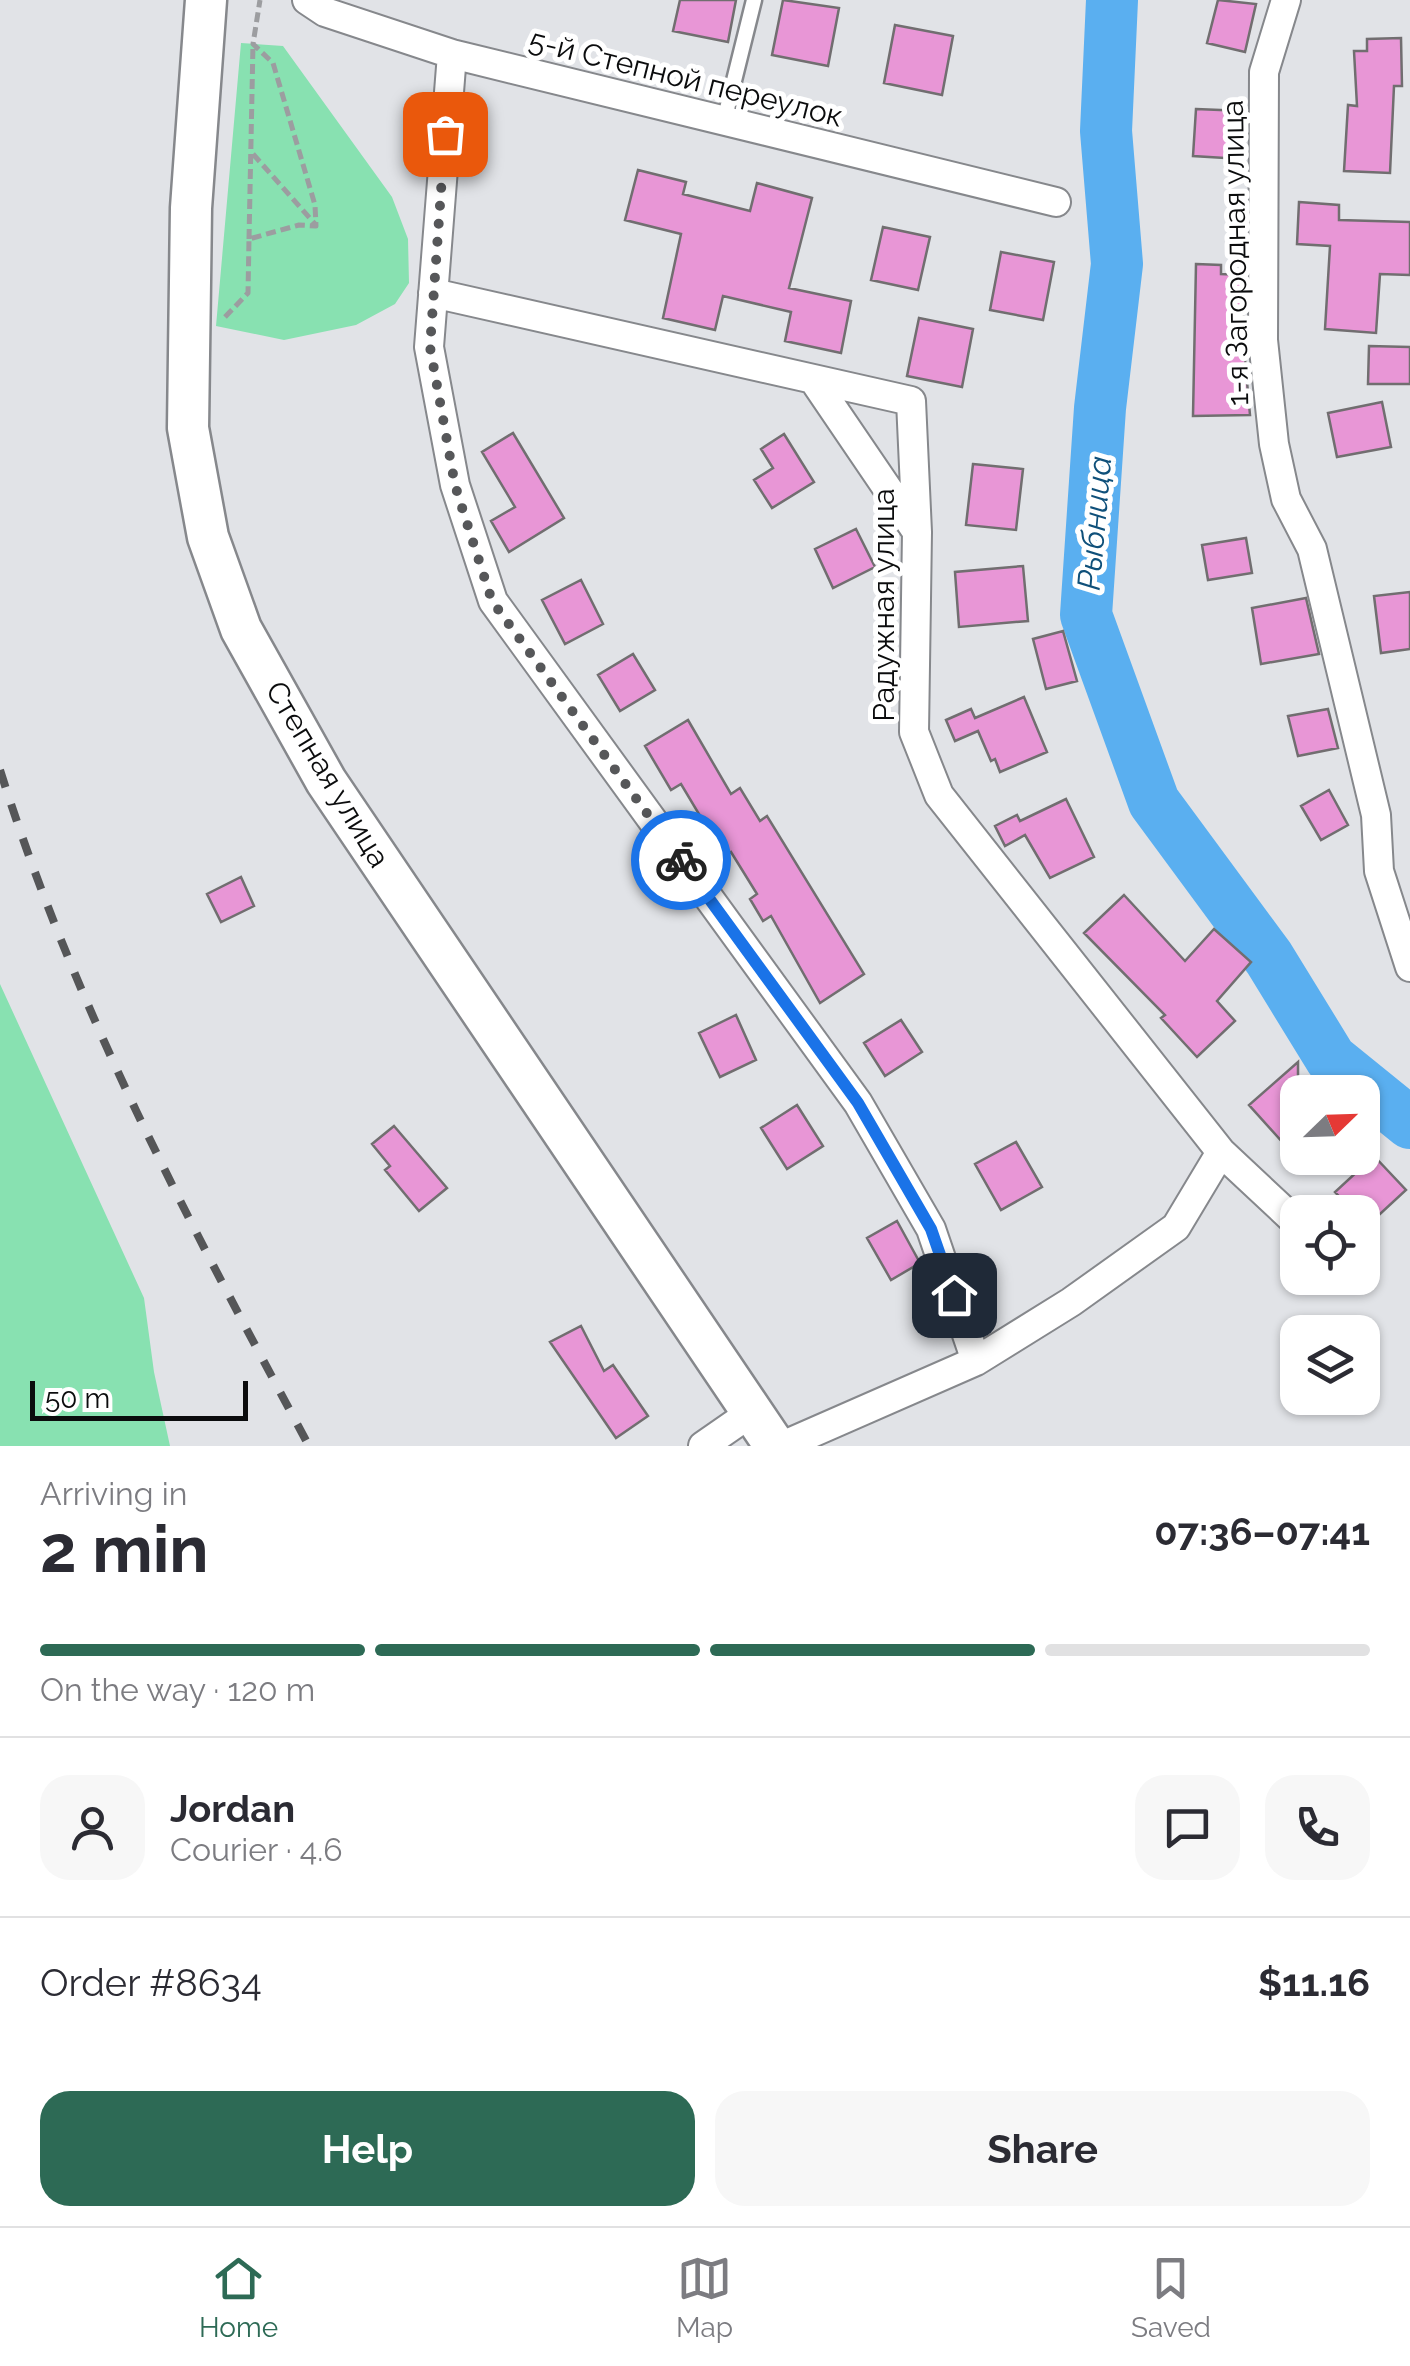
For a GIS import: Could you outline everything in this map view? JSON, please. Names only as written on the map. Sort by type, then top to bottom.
[{"type":"main road","name":"Степная улица","points":[[206,0],[191,208],[186,348],[188,428],[208,537],[241,629],[326,781],[752,1412],[779,1446]]},
{"type":"street","name":"5-й Степной переулок","points":[[307,0],[325,12],[452,54],[1056,202]]},
{"type":"street","name":"1-я Загородная улица","points":[[1286,0],[1264,72],[1263,340],[1274,444],[1286,499],[1312,549],[1376,815],[1379,872],[1410,968]]},
{"type":"street","points":[[452,54],[430,347],[455,485],[492,601],[858,1103],[931,1229],[976,1361]]},
{"type":"street","name":"Радужная улица","points":[[433,293],[911,401],[917,532],[914,732],[939,795],[1222,1152],[1280,1207]]},
{"type":"street","points":[[815,382],[917,532]]},
{"type":"street","points":[[779,1446],[976,1361],[1071,1302],[1176,1227],[1222,1152]]},
{"type":"street","points":[[703,1446],[752,1412]]},
{"type":"lane","points":[[724,121],[754,0]]},
{"type":"path","points":[[186,348],[216,326],[248,293],[254,44],[260,0]]},
{"type":"path","points":[[254,44],[273,63],[315,205],[316,226]]},
{"type":"path","points":[[251,151],[316,226]]},
{"type":"path","points":[[249,239],[299,225],[316,226]]},
{"type":"green space","points":[[241,43],[283,46],[392,197],[408,239],[409,283],[395,304],[356,325],[284,340],[216,326]]},
{"type":"green space","points":[[0,984],[144,1298],[170,1446],[0,1446]]},
{"type":"building","points":[[680,0],[736,0],[728,42],[673,31]]},
{"type":"building","points":[[783,0],[839,8],[828,66],[772,55]]},
{"type":"building","points":[[1218,0],[1256,4],[1245,52],[1207,43]]},
{"type":"building","points":[[895,25],[953,36],[942,95],[884,83]]},
{"type":"building","points":[[1401,38],[1402,86],[1394,86],[1390,173],[1344,171],[1348,105],[1357,106],[1354,51],[1367,51],[1367,39]]},
{"type":"building","points":[[1196,109],[1244,111],[1241,159],[1193,156]]},
{"type":"building","points":[[638,170],[686,182],[683,194],[750,211],[757,183],[812,198],[789,288],[851,301],[841,353],[785,341],[791,312],[723,296],[715,330],[663,318],[681,234],[625,220]]},
{"type":"building","points":[[1299,202],[1339,205],[1339,220],[1410,222],[1410,275],[1380,274],[1376,333],[1325,329],[1330,246],[1297,244]]},
{"type":"building","points":[[883,227],[930,237],[918,290],[871,280]]},
{"type":"building","points":[[1001,252],[1054,262],[1043,320],[990,310]]},
{"type":"building","points":[[1196,264],[1221,265],[1221,274],[1243,275],[1243,337],[1250,415],[1193,416]]},
{"type":"building","points":[[919,318],[973,329],[962,387],[907,376]]},
{"type":"building","points":[[1369,346],[1410,347],[1410,384],[1368,384]]},
{"type":"building","points":[[1382,402],[1391,447],[1337,457],[1328,413]]},
{"type":"building","points":[[513,433],[564,518],[509,552],[491,521],[515,507],[482,452]]},
{"type":"building","points":[[784,434],[814,482],[772,508],[754,480],[773,468],[761,449]]},
{"type":"building","points":[[973,464],[1023,469],[1016,530],[966,525]]},
{"type":"building","points":[[856,529],[875,567],[833,588],[815,549]]},
{"type":"building","points":[[1246,538],[1252,573],[1208,580],[1202,545]]},
{"type":"building","points":[[1023,566],[1028,621],[959,627],[955,572]]},
{"type":"building","points":[[581,580],[603,624],[565,644],[542,600]]},
{"type":"building","points":[[1410,592],[1410,649],[1381,653],[1374,596]]},
{"type":"building","points":[[1306,598],[1319,654],[1261,664],[1252,608]]},
{"type":"building","points":[[1063,631],[1077,681],[1046,689],[1033,639]]},
{"type":"building","points":[[633,654],[655,690],[620,711],[598,675]]},
{"type":"building","points":[[1024,697],[1047,752],[1000,772],[978,731],[955,741],[946,720],[971,709],[975,718]]},
{"type":"building","points":[[1328,709],[1338,748],[1298,756],[1288,716]]},
{"type":"building","points":[[688,720],[731,794],[740,788],[760,821],[767,816],[864,974],[820,1003],[771,916],[763,921],[750,899],[757,894],[731,852],[724,856],[681,784],[671,790],[645,746]]},
{"type":"building","points":[[1329,790],[1348,825],[1321,840],[1301,806]]},
{"type":"building","points":[[1066,799],[1094,857],[1050,878],[1025,835],[1005,846],[995,826],[1017,815],[1020,821]]},
{"type":"building","points":[[241,877],[254,906],[221,922],[207,894]]},
{"type":"building","points":[[1124,895],[1185,961],[1214,929],[1251,962],[1217,1001],[1235,1021],[1197,1057],[1161,1018],[1165,1015],[1084,933]]},
{"type":"building","points":[[736,1015],[756,1060],[720,1077],[699,1033]]},
{"type":"building","points":[[901,1020],[922,1052],[885,1076],[864,1043]]},
{"type":"building","points":[[1298,1062],[1298,1075],[1283,1075]]},
{"type":"building","points":[[1280,1078],[1280,1139],[1249,1105]]},
{"type":"building","points":[[797,1105],[823,1146],[787,1169],[761,1128]]},
{"type":"building","points":[[394,1126],[447,1188],[419,1211],[385,1170],[390,1166],[372,1144]]},
{"type":"building","points":[[1016,1142],[1042,1187],[1001,1210],[975,1164]]},
{"type":"building","points":[[1380,1162],[1406,1190],[1380,1214],[1380,1195],[1335,1192],[1353,1175],[1380,1175]]},
{"type":"building","points":[[897,1221],[920,1263],[891,1280],[867,1238]]},
{"type":"building","points":[[581,1326],[604,1371],[613,1365],[648,1416],[616,1438],[550,1342]]},
{"type":"waterway","name":"Рыбница","points":[[1112,0],[1106,131],[1117,264],[1100,408],[1086,615],[1154,802],[1269,958],[1331,1059],[1410,1123]]},
{"type":"railway","points":[[0,770],[64,947],[138,1116],[309,1446]]},
{"type":"way so far","points":[[445,134],[430,347],[455,485],[492,601],[681,860]]},
{"type":"route","points":[[681,860],[858,1103],[931,1229],[954,1295]]}]
